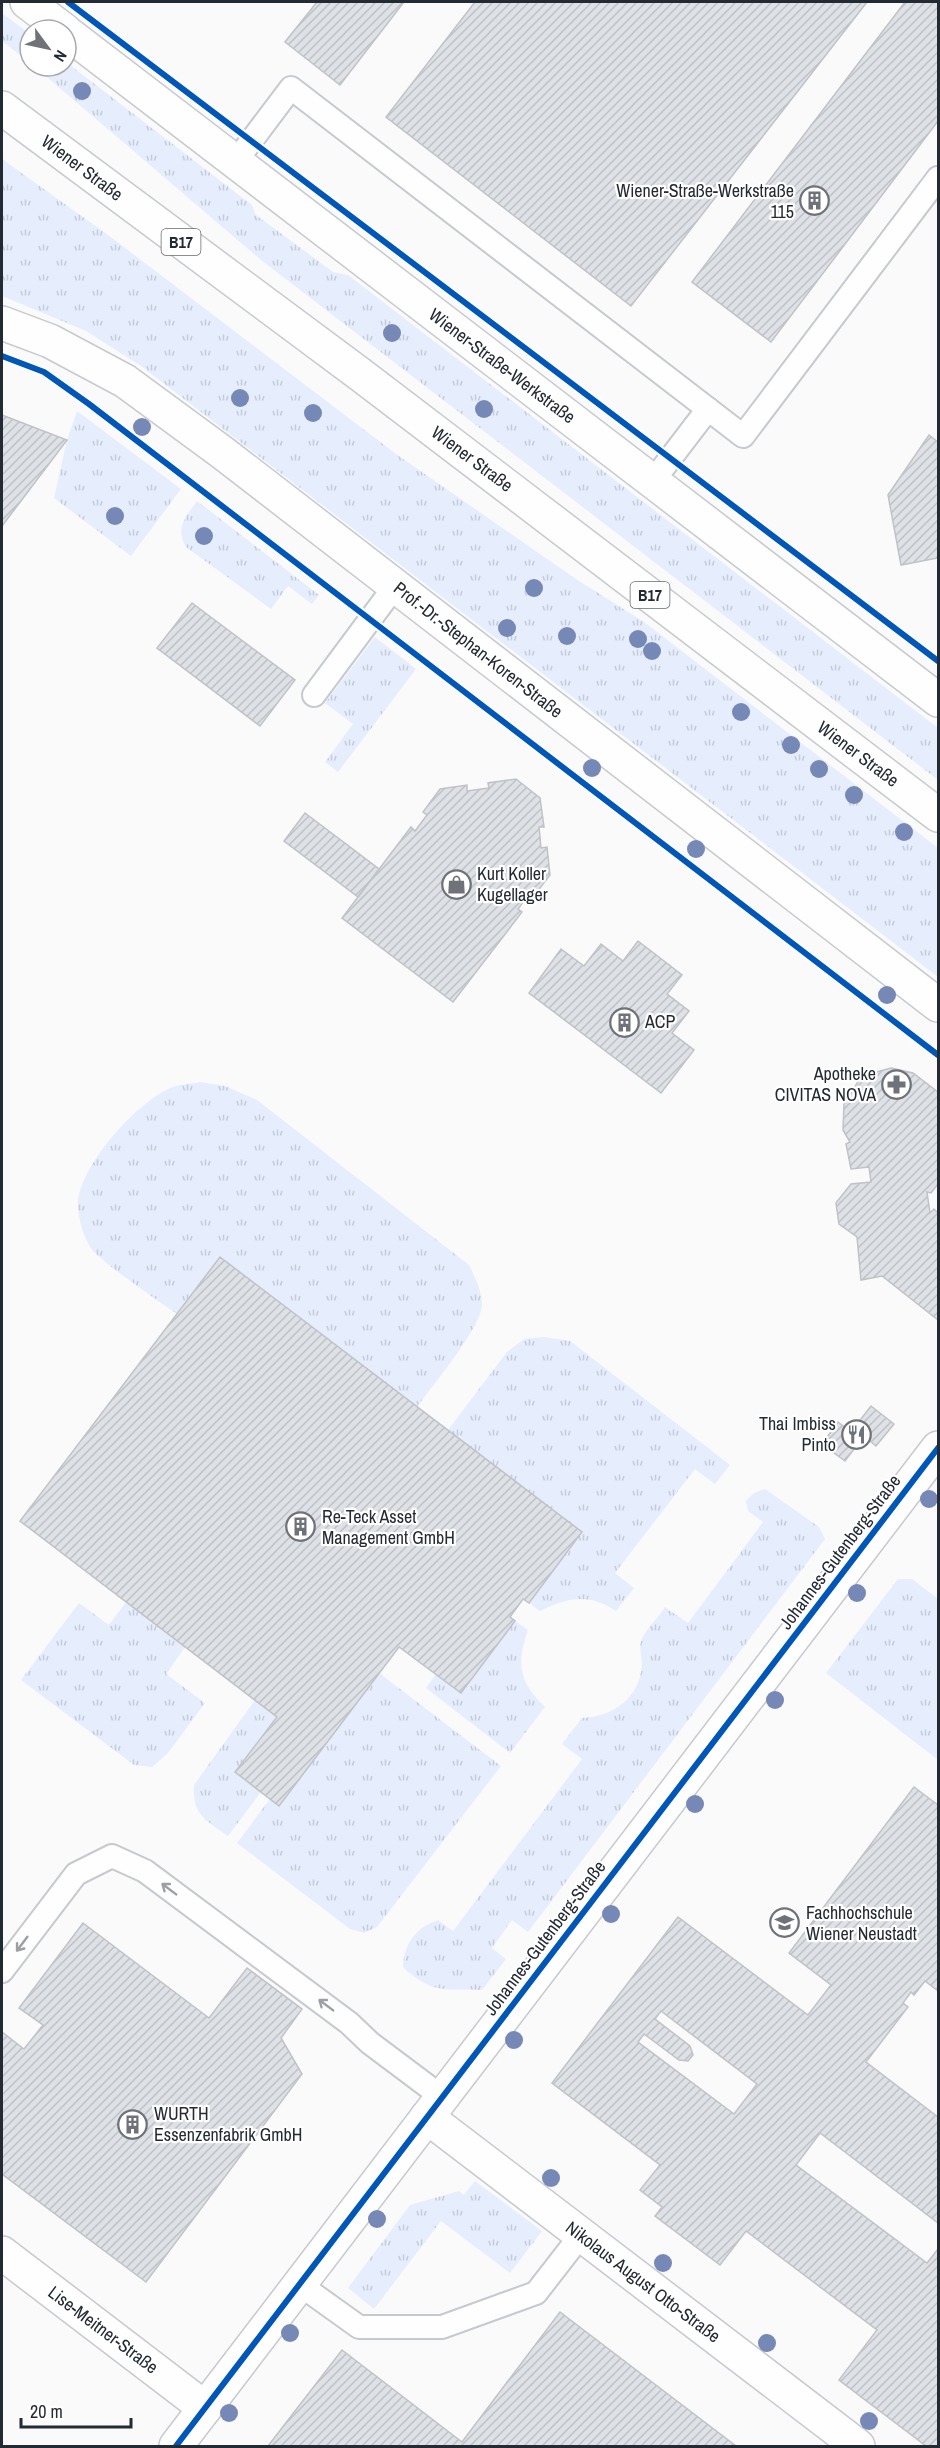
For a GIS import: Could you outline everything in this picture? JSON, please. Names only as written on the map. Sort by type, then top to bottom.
[{"type":"street","name":"Wiener-Straße-Werkstraße","points":[[27,2],[48,18]]},
{"type":"street","name":"Wiener-Straße-Werkstraße","points":[[78,41],[939,700]]},
{"type":"street","name":"Wiener Straße","points":[[2,108],[361,375],[939,815]]},
{"type":"street","name":"Prof.-Dr.-Stephan-Koren-Straße","points":[[2,323],[50,341],[125,381],[939,1005]]},
{"type":"street","name":"Johannes-Gutenberg-Straße","points":[[176,2446],[939,1448]]},
{"type":"street","name":"Nikolaus August Otto-Straße","points":[[435,2107],[581,2235],[858,2446]]},
{"type":"street","name":"Lise-Meitner-Straße","points":[[2,2253],[205,2408]]},
{"type":"lane","points":[[236,161],[291,88],[743,436],[939,178]]},
{"type":"lane","points":[[654,482],[708,409]]},
{"type":"lane","points":[[314,694],[395,586]]},
{"type":"lane","points":[[2,1971],[76,1874],[112,1856],[145,1871],[349,2023],[435,2107]]},
{"type":"lane","points":[[299,2284],[360,2327],[442,2327],[536,2293],[581,2235]]},
{"type":"green space","points":[[2,13],[18,25],[18,54],[2,41]]},
{"type":"green space","points":[[78,71],[252,205],[256,215],[333,272],[348,275],[938,728],[938,780],[261,260],[48,78],[78,78]]},
{"type":"green space","points":[[2,159],[108,235],[396,454],[576,579],[644,622],[938,848],[938,977],[141,366],[86,331],[2,296]]},
{"type":"green space","points":[[77,411],[181,489],[131,556],[54,498],[67,440]]},
{"type":"green space","points":[[197,501],[319,595],[312,604],[288,586],[271,609],[186,547],[181,529],[185,518]]},
{"type":"green space","points":[[375,637],[416,669],[338,772],[325,762],[353,724],[325,703]]},
{"type":"green space","points":[[200,1082],[225,1086],[257,1100],[469,1265],[481,1294],[480,1315],[465,1342],[417,1407],[220,1257],[177,1314],[117,1271],[90,1247],[81,1226],[78,1204],[88,1172],[99,1154],[128,1120],[159,1094],[176,1086]]},
{"type":"green space","points":[[544,1337],[570,1341],[730,1465],[715,1484],[695,1469],[615,1573],[634,1588],[616,1611],[597,1601],[587,1599],[569,1600],[540,1611],[529,1603],[582,1532],[448,1430],[507,1352],[524,1339]]},
{"type":"green space","points":[[765,1489],[819,1527],[825,1539],[528,1932],[512,1920],[492,1948],[506,1959],[482,1990],[439,1988],[413,1976],[403,1967],[406,1951],[413,1937],[423,1927],[438,1920],[453,1931],[582,1759],[562,1744],[582,1718],[604,1714],[630,1696],[640,1677],[642,1665],[640,1644],[645,1633],[665,1607],[688,1623],[763,1522],[748,1511],[746,1501],[754,1493]]},
{"type":"green space","points":[[898,1579],[912,1579],[938,1599],[938,1760],[826,1673]]},
{"type":"green space","points":[[126,1602],[185,1647],[166,1674],[205,1703],[168,1753],[152,1767],[134,1765],[21,1680],[79,1603],[109,1625]]},
{"type":"green space","points":[[515,1621],[528,1630],[521,1663],[525,1681],[545,1707],[510,1753],[426,1688],[436,1674],[461,1693]]},
{"type":"green space","points":[[379,1673],[501,1766],[377,1927],[364,1933],[350,1929],[237,1843],[270,1799]]},
{"type":"green space","points":[[255,1700],[277,1717],[235,1772],[261,1792],[228,1836],[207,1821],[198,1810],[195,1803],[194,1785]]},
{"type":"green space","points":[[475,2181],[542,2231],[510,2273],[441,2221],[374,2309],[348,2288],[410,2205],[459,2191],[464,2195]]},
{"type":"building","points":[[317,2],[404,2],[340,85],[285,42]]},
{"type":"building","points":[[475,2],[867,2],[631,306],[386,117]]},
{"type":"building","name":"Wiener-Straße-Werkstraße 115","points":[[905,2],[938,2],[938,121],[771,342],[692,282]]},
{"type":"building","points":[[2,415],[67,440],[2,526]]},
{"type":"building","points":[[929,435],[938,442],[938,558],[901,565],[888,495]]},
{"type":"building","points":[[192,603],[295,680],[260,726],[157,648]]},
{"type":"building","name":"Kurt Koller Kugellager","points":[[516,779],[540,798],[544,827],[539,827],[541,848],[547,847],[550,875],[533,897],[529,894],[518,909],[522,912],[453,1002],[342,918],[411,827],[415,831],[427,815],[423,812],[440,789],[467,785],[467,791],[489,788],[488,783]]},
{"type":"building","points":[[305,813],[379,869],[358,897],[284,841]]},
{"type":"building","name":"ACP","points":[[638,941],[682,975],[667,994],[689,1011],[672,1033],[694,1050],[661,1093],[529,993],[561,949],[584,966],[601,944],[623,961]]},
{"type":"building","points":[[891,1068],[913,1073],[938,1092],[938,1184],[931,1193],[927,1192],[930,1213],[934,1209],[938,1213],[938,1320],[882,1276],[861,1280],[857,1237],[839,1224],[836,1203],[851,1184],[871,1182],[869,1167],[851,1169],[846,1144],[850,1142],[843,1130],[844,1104],[859,1080],[869,1074]]},
{"type":"building","name":"Re-Teck Asset Management GmbH","points":[[220,1257],[582,1532],[529,1603],[523,1599],[510,1617],[515,1621],[461,1693],[399,1647],[279,1806],[235,1772],[277,1717],[20,1521]]},
{"type":"building","name":"Thai Imbiss Pinto","points":[[871,1406],[894,1424],[876,1446],[864,1436],[845,1461],[822,1444],[838,1422],[851,1432]]},
{"type":"building","name":"Fachhochschule Wiener Neustadt","points":[[914,1787],[938,1805],[938,1991],[925,1981],[914,1995],[911,1992],[903,2003],[908,2007],[866,2062],[938,2117],[938,2223],[820,2133],[796,2165],[927,2263],[938,2249],[938,2446],[926,2446],[839,2380],[877,2330],[746,2231],[720,2265],[655,2216],[662,2207],[640,2190],[660,2165],[552,2083],[678,1917],[808,2015],[831,1985],[789,1953]],"holes":[[[661,2011],[757,2084],[734,2114],[638,2042],[644,2034],[679,2060],[688,2061],[693,2055],[690,2046],[655,2019]]]},
{"type":"building","name":"WURTH Essenzenfabrik GmbH","points":[[83,1923],[209,2018],[247,1968],[302,2009],[281,2038],[302,2074],[146,2282],[2,2174],[2,2032],[24,2049],[43,2025],[19,2008]]},
{"type":"building","points":[[560,2312],[736,2446],[268,2446],[342,2350],[462,2442]]},
{"type":"cycle path","points":[[68,2],[938,661]]},
{"type":"cycle path","points":[[2,356],[44,372],[89,404],[938,1055]]},
{"type":"cycle path","points":[[176,2446],[938,1448]]},
{"type":"place","name":"Wiener-Straße-Werkstraße 115","points":[[815,201]]},
{"type":"place","name":"Kurt Koller Kugellager","points":[[456,884]]},
{"type":"place","name":"ACP","points":[[624,1022]]},
{"type":"place","name":"Apotheke CIVITAS NOVA","points":[[897,1084]]},
{"type":"place","name":"Thai Imbiss Pinto","points":[[857,1434]]},
{"type":"place","name":"Re-Teck Asset Management GmbH","points":[[301,1527]]},
{"type":"place","name":"Fachhochschule Wiener Neustadt","points":[[785,1923]]},
{"type":"place","name":"WURTH Essenzenfabrik GmbH","points":[[133,2124]]}]
